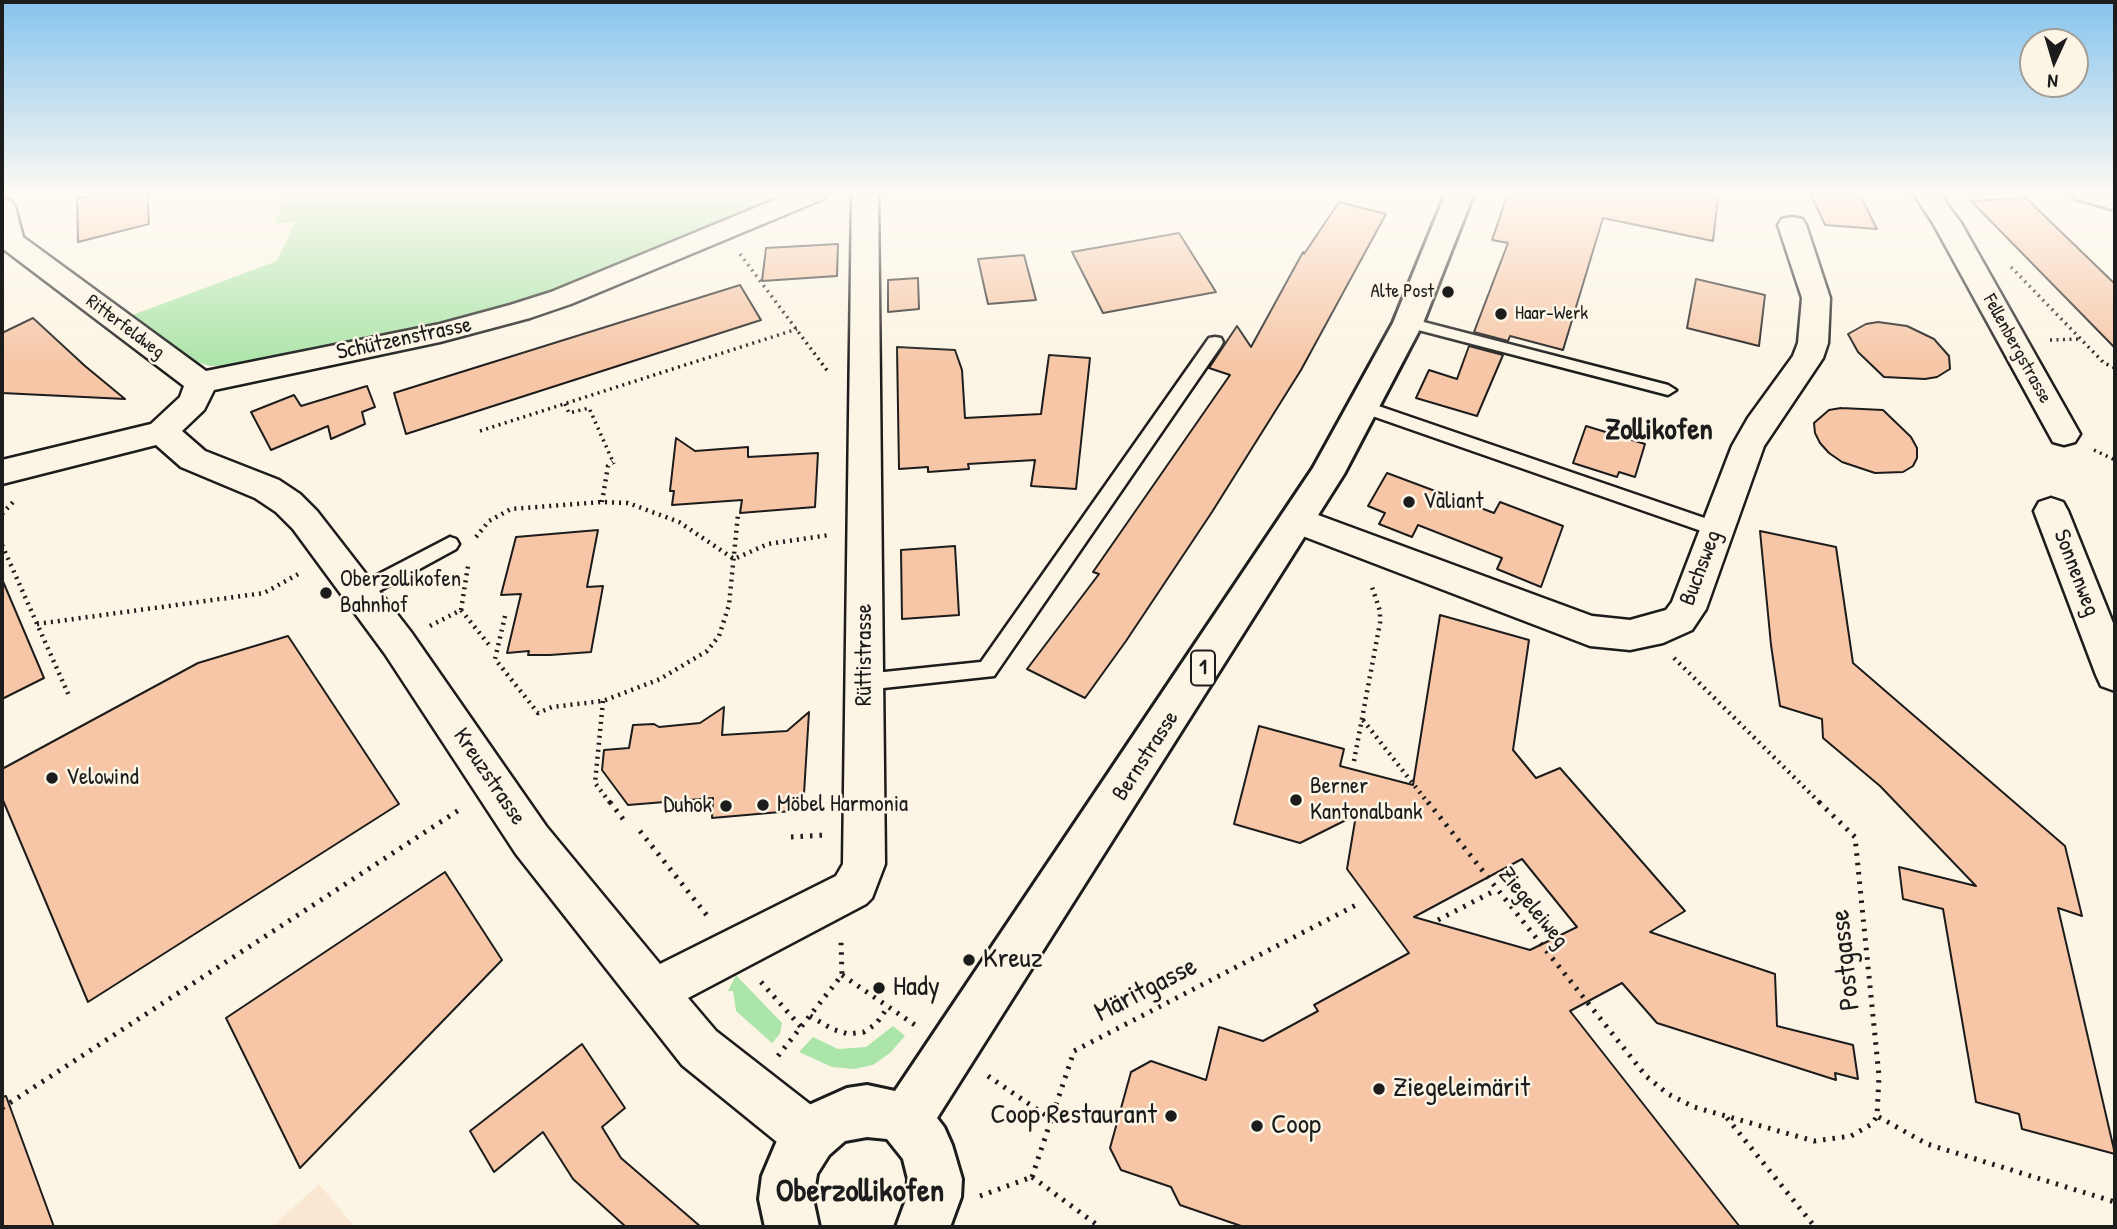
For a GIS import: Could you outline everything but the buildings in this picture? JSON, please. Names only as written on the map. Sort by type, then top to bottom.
[{"type":"main road","name":"Bernstrasse","points":[[905,1121],[1299,521],[1364,408],[1408,323],[1437,250]]},
{"type":"main road","points":[[792,1227],[786,1199],[789,1176],[798,1155],[827,1123],[847,1114],[877,1112],[905,1121],[926,1145],[933,1161],[934,1197],[923,1227]]},
{"type":"street","name":"Ritterfeldweg","points":[[24,250],[201,383]]},
{"type":"street","name":"Schützenstrasse","points":[[201,383],[324,355],[440,333],[520,312],[674,250]]},
{"type":"street","name":"Rüttistrasse","points":[[653,992],[839,897],[857,884],[864,864],[865,250]]},
{"type":"street","name":"Buchsweg","points":[[1299,521],[1590,631],[1621,635],[1648,633],[1679,620],[1688,609],[1748,446],[1759,426],[1808,358],[1813,343],[1816,298],[1800,250]]},
{"type":"street","name":"Fellenbergstrasse","points":[[1963,250],[2064,434]]},
{"type":"street","points":[[2,472],[162,432],[193,402],[201,383]]},
{"type":"street","name":"Kreuzstrasse","points":[[162,432],[192,459],[267,489],[288,503],[305,520],[398,643],[531,840],[653,992],[699,1048],[811,1138]]},
{"type":"street","name":"Sonnenweg","points":[[2051,511],[2115,675]]},
{"type":"lane","points":[[1408,323],[1668,390]]},
{"type":"lane","points":[[865,682],[987,670],[1215,342]]},
{"type":"lane","points":[[1364,408],[1716,529]]},
{"type":"lane","points":[[361,592],[450,544]]},
{"type":"path","points":[[738,250],[832,377],[848,390],[864,395]]},
{"type":"path","points":[[2007,262],[2104,363],[2115,368]]},
{"type":"path","points":[[480,431],[797,329]]},
{"type":"path","points":[[565,404],[569,414],[589,408],[614,464],[608,466],[602,502]]},
{"type":"path","points":[[472,546],[489,520],[511,509],[602,502],[628,503],[679,522],[734,559]]},
{"type":"path","points":[[505,616],[495,659],[538,713],[552,707],[603,701],[660,679],[706,651],[719,636],[725,623],[738,514]]},
{"type":"path","points":[[734,559],[768,544],[812,537]]},
{"type":"path","points":[[1354,761],[1380,611],[1357,544]]},
{"type":"path","points":[[2,545],[70,698]]},
{"type":"path","points":[[470,555],[461,610],[490,646]]},
{"type":"path","points":[[37,624],[264,593]]},
{"type":"path","points":[[398,643],[461,610]]},
{"type":"path","name":"Postgasse","points":[[1648,633],[1855,837],[1879,1076],[1877,1116]]},
{"type":"path","points":[[603,701],[595,783],[623,819]]},
{"type":"path","name":"Ziegeleiweg","points":[[1363,720],[1646,1076],[1668,1094],[1694,1107],[1727,1118],[1814,1141],[1851,1136],[1872,1124],[1877,1116]]},
{"type":"path","points":[[2,1108],[495,786]]},
{"type":"path","points":[[791,838],[810,837]]},
{"type":"path","points":[[1438,920],[1496,890]]},
{"type":"path","name":"Märitgasse","points":[[1100,1227],[1032,1178],[1074,1051],[1356,905]]},
{"type":"path","points":[[842,975],[888,1007],[876,1024],[863,1032],[848,1034],[832,1029],[809,1016],[842,975]]},
{"type":"path","points":[[953,1051],[1051,1119]]},
{"type":"path","points":[[1877,1116],[1927,1144],[2115,1202]]},
{"type":"path","points":[[1727,1118],[1815,1227]]},
{"type":"shaded area","points":[[319,1184],[355,1227],[272,1227]]},
{"type":"green space","points":[[282,250],[659,250],[557,293],[439,326],[233,366],[210,366],[188,359],[130,316],[277,261]]},
{"type":"green space","points":[[736,975],[782,1023],[780,1034],[772,1043],[736,1011],[733,991],[728,991]]},
{"type":"green space","points":[[893,1026],[905,1036],[890,1053],[873,1065],[854,1069],[832,1067],[799,1052],[813,1037],[838,1049],[866,1047]]},
{"type":"place","name":"Alte Post","points":[[1448,292]]},
{"type":"place","name":"Haar-Werk","points":[[1501,314]]},
{"type":"place","name":"Valiant","points":[[1409,502]]},
{"type":"place","name":"Oberzollikofen Bahnhof","points":[[326,593]]},
{"type":"place","name":"Velowind","points":[[52,778]]},
{"type":"place","name":"Berner Kantonalbank","points":[[1296,800]]},
{"type":"place","name":"Möbel Harmonia","points":[[763,805]]},
{"type":"place","name":"Duhok","points":[[726,806]]},
{"type":"place","name":"Kreuz","points":[[969,960]]},
{"type":"place","name":"Hady","points":[[879,988]]},
{"type":"place","name":"Ziegeleimärit","points":[[1379,1089]]},
{"type":"place","name":"Coop Restaurant","points":[[1171,1116]]},
{"type":"place","name":"Coop","points":[[1257,1126]]},
{"type":"district","name":"Zollikofen","points":[[1659,431]]},
{"type":"district","name":"Oberzollikofen","points":[[860,1192]]}]
